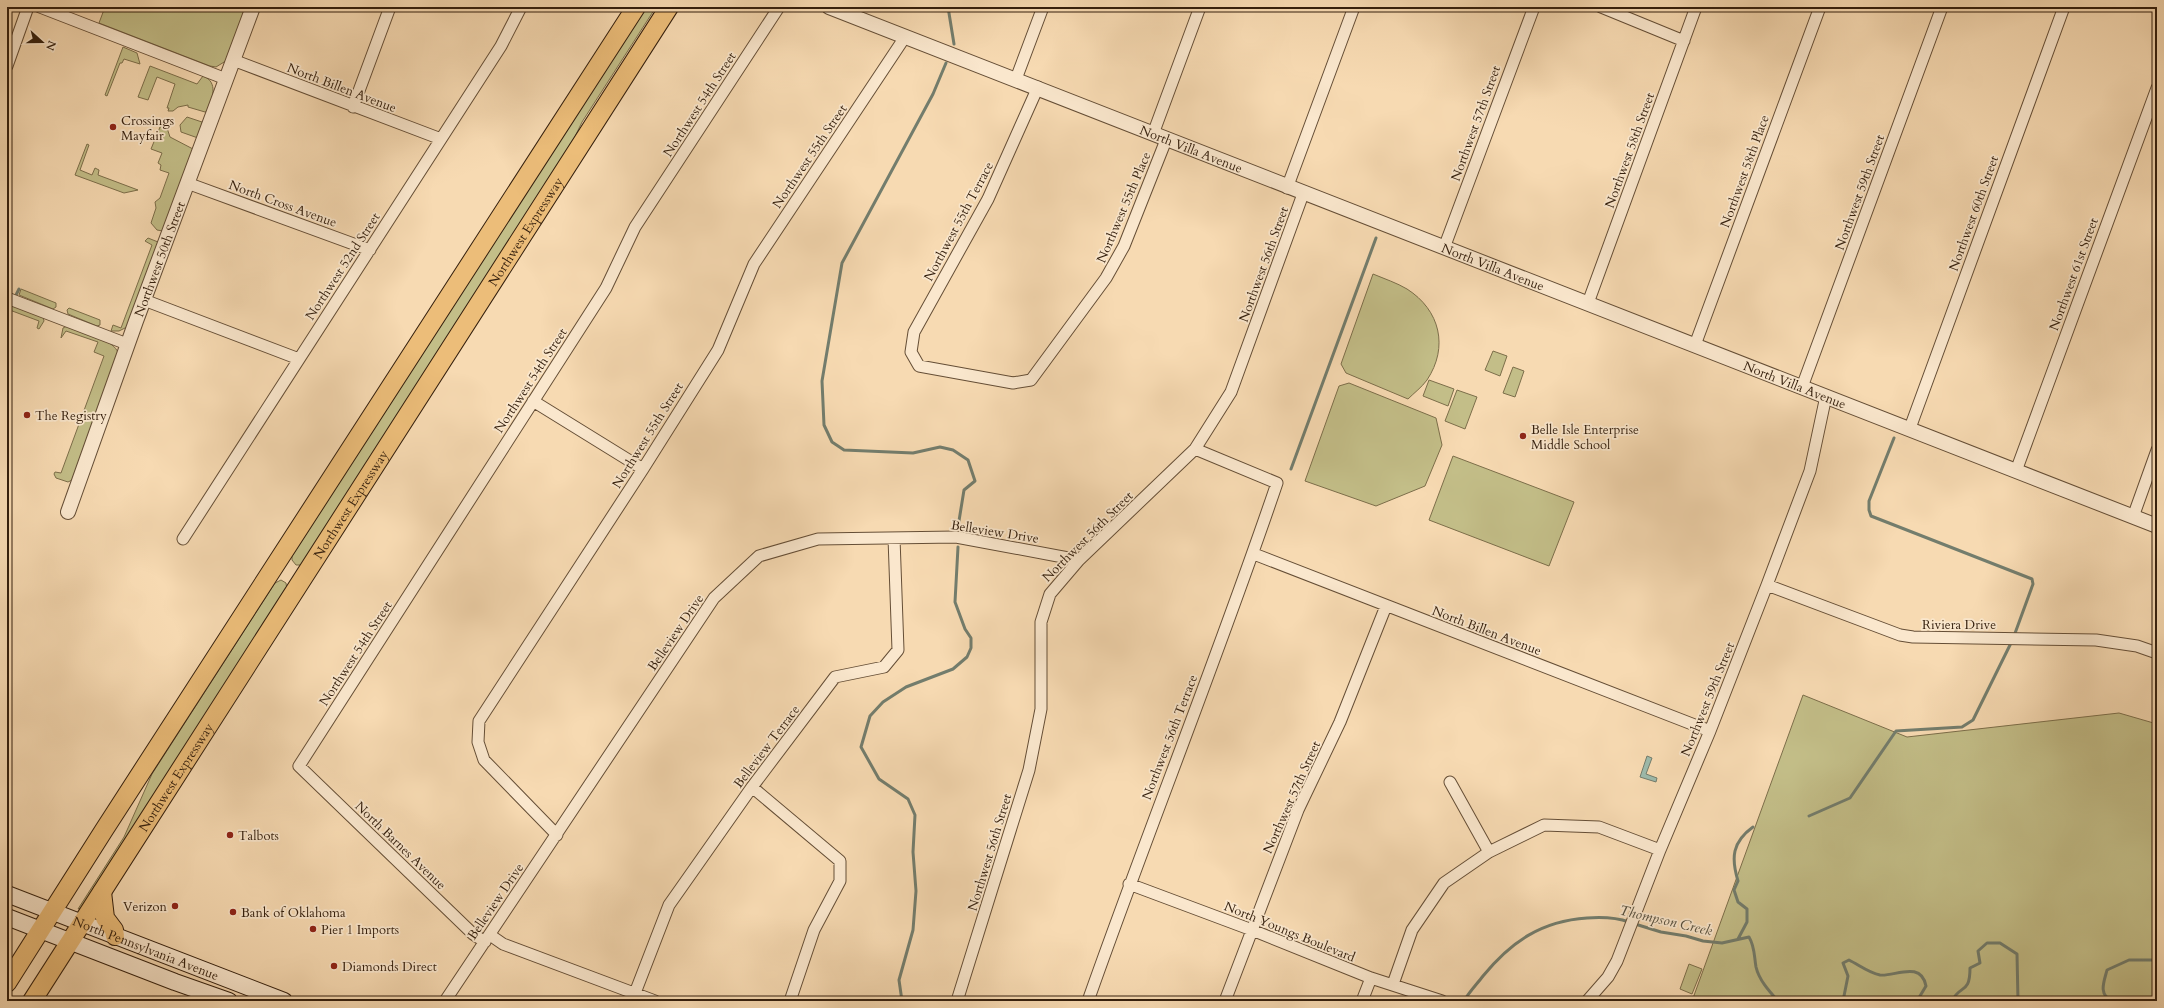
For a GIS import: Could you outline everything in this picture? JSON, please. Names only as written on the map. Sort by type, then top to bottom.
[{"type":"highway","points":[[7,983],[104,830],[636,7]]},
{"type":"highway","name":"Northwest Expressway","points":[[32,1001],[669,7]]},
{"type":"highway","points":[[102,892],[105,918],[114,930],[115,936]]},
{"type":"main road","name":"North Pennsylvania Avenue","points":[[7,894],[284,1001]]},
{"type":"main road","name":"North Pennsylvania Avenue","points":[[7,917],[175,982],[229,1001]]},
{"type":"street","points":[[7,66],[28,7]]},
{"type":"street","points":[[40,7],[226,79]]},
{"type":"street","name":"Northwest 50th Street","points":[[68,512],[187,182],[253,7]]},
{"type":"street","points":[[353,107],[390,7]]},
{"type":"street","name":"Northwest 52nd Street","points":[[183,539],[502,46],[521,7]]},
{"type":"street","name":"Northwest 54th Street","points":[[299,766],[606,288],[635,227],[779,7]]},
{"type":"street","name":"North Villa Avenue","points":[[829,7],[1016,79],[1287,188],[1910,428],[2157,526]]},
{"type":"street","points":[[1016,79],[1043,7]]},
{"type":"street","name":"Northwest 55th Place","points":[[1031,380],[1106,278],[1124,246],[1160,137],[1200,7]]},
{"type":"street","name":"Northwest 56th Street","points":[[1287,188],[1354,7]]},
{"type":"street","name":"Northwest 57th Street","points":[[1444,248],[1534,7]]},
{"type":"street","points":[[1602,7],[1684,41]]},
{"type":"street","name":"Northwest 58th Street","points":[[1588,303],[1696,7]]},
{"type":"street","name":"Northwest 58th Place","points":[[1695,345],[1820,7]]},
{"type":"street","name":"Northwest 59th Street","points":[[1802,387],[1942,7]]},
{"type":"street","name":"Northwest 60th Street","points":[[1910,428],[2064,7]]},
{"type":"street","name":"Northwest 55th Street","points":[[557,835],[484,760],[478,742],[479,721],[643,469],[718,350],[754,264],[906,36]]},
{"type":"street","name":"North Billen Avenue","points":[[233,60],[353,107],[441,139]]},
{"type":"street","name":"Northwest 55th Terrace","points":[[1031,380],[1013,383],[920,366],[911,352],[914,332],[988,199],[1038,88]]},
{"type":"street","name":"Northwest 61st Street","points":[[2016,471],[2157,88]]},
{"type":"street","name":"North Cross Avenue","points":[[187,182],[370,250]]},
{"type":"street","name":"Northwest 56th Street","points":[[957,1001],[1029,770],[1041,709],[1041,622],[1050,594],[1079,560],[1195,449],[1231,392],[1303,194]]},
{"type":"street","points":[[7,298],[128,344]]},
{"type":"street","points":[[144,300],[299,359]]},
{"type":"street","name":"Northwest 59th Street","points":[[1587,1001],[1608,977],[1629,930],[1660,850],[1710,731],[1810,471],[1826,396]]},
{"type":"street","points":[[533,402],[643,469]]},
{"type":"street","name":"Northwest 56th Terrace","points":[[1088,1001],[1129,884],[1254,554],[1278,483],[1195,449]]},
{"type":"street","points":[[2133,517],[2157,450]]},
{"type":"street","name":"Belleview Drive","points":[[445,1001],[714,598],[759,556],[818,539],[956,537],[1079,560]]},
{"type":"street","name":"Belleview Terrace","points":[[635,993],[668,905],[752,787],[835,677],[884,667],[898,650],[894,538]]},
{"type":"street","name":"North Billen Avenue","points":[[1254,554],[1710,731]]},
{"type":"street","name":"Riviera Drive","points":[[1767,585],[1900,635],[1913,637],[2096,640],[2137,646],[2157,653]]},
{"type":"street","name":"Northwest 57th Street","points":[[1225,1001],[1298,810],[1340,722],[1386,606]]},
{"type":"street","name":"North Barnes Avenue","points":[[299,766],[473,934],[655,1001]]},
{"type":"street","points":[[1450,782],[1490,852]]},
{"type":"street","points":[[752,787],[840,861],[840,882],[814,930],[790,1001]]},
{"type":"street","points":[[1393,984],[1412,930],[1444,883],[1490,852],[1544,825],[1599,827],[1660,850]]},
{"type":"street","name":"North Youngs Boulevard","points":[[1129,884],[1252,930],[1371,978],[1442,1001]]},
{"type":"street","points":[[1362,1001],[1371,978]]},
{"type":"shaded area","points":[[105,7],[226,7],[237,11],[238,7],[244,11],[229,59],[216,67],[99,23]]},
{"type":"shaded area","points":[[646,7],[656,7],[582,122],[566,155],[301,565],[296,565],[292,560],[292,556]]},
{"type":"shaded area","points":[[123,47],[137,53],[140,64],[124,59],[122,63],[120,63],[107,96],[105,95]]},
{"type":"shaded area","points":[[150,66],[197,84],[203,76],[208,79],[211,82],[213,91],[208,111],[205,112],[188,107],[188,105],[178,107],[173,111],[168,111],[169,108],[167,108],[175,84],[157,77],[148,100],[138,97]]},
{"type":"shaded area","points":[[187,117],[202,122],[203,124],[198,138],[181,132],[180,125]]},
{"type":"shaded area","points":[[163,126],[167,128],[170,137],[193,149],[163,231],[157,230],[151,223],[156,208],[155,202],[160,198],[169,173],[160,170],[161,165],[158,163],[162,153],[151,149],[160,127]]},
{"type":"shaded area","points":[[87,144],[89,145],[80,170],[92,175],[95,168],[99,170],[98,175],[138,190],[124,193],[75,175]]},
{"type":"shaded area","points":[[148,238],[158,242],[127,327],[119,331],[111,331],[113,325],[121,328],[152,245],[145,241]]},
{"type":"shaded area","points":[[1373,274],[1407,289],[1418,298],[1427,307],[1434,318],[1438,330],[1438,355],[1434,367],[1425,383],[1408,399],[1346,373],[1341,364]]},
{"type":"shaded area","points":[[21,289],[56,303],[56,307],[53,309],[19,295]]},
{"type":"shaded area","points":[[7,303],[43,317],[44,321],[39,329],[37,328],[39,321],[7,309]]},
{"type":"shaded area","points":[[69,308],[100,320],[100,325],[97,326],[68,314],[67,310]]},
{"type":"shaded area","points":[[67,326],[104,340],[111,344],[118,353],[72,480],[68,482],[56,478],[54,474],[55,472],[61,473],[104,356],[94,352],[98,342],[66,331],[61,338],[63,328]]},
{"type":"shaded area","points":[[1493,351],[1507,356],[1500,376],[1485,370]]},
{"type":"shaded area","points":[[1513,367],[1524,371],[1515,397],[1503,393]]},
{"type":"shaded area","points":[[1429,380],[1454,389],[1448,406],[1423,396]]},
{"type":"shaded area","points":[[1349,383],[1436,418],[1442,445],[1425,486],[1376,506],[1305,481],[1339,386]]},
{"type":"shaded area","points":[[1457,390],[1477,397],[1465,429],[1445,421]]},
{"type":"shaded area","points":[[1453,456],[1574,502],[1549,566],[1429,520]]},
{"type":"shaded area","points":[[281,580],[286,583],[287,590],[81,908],[78,909],[124,837],[152,774],[275,583]]},
{"type":"shaded area","points":[[1803,695],[1907,737],[2119,713],[2157,724],[2157,1001],[1692,1001]]},
{"type":"shaded area","points":[[1647,756],[1652,758],[1646,774],[1657,778],[1656,782],[1640,777]]},
{"type":"shaded area","points":[[1689,964],[1702,969],[1692,994],[1680,989]]},
{"type":"waterway","points":[[948,7],[954,44]]},
{"type":"waterway","points":[[946,63],[933,94],[842,263],[822,381],[824,425],[832,442],[844,450],[913,453],[940,447],[953,450],[968,460],[975,481],[964,490],[958,527]]},
{"type":"waterway","points":[[1291,469],[1376,238]]},
{"type":"waterway","points":[[16,295],[19,289]]},
{"type":"waterway","points":[[1894,438],[1869,501],[1871,516],[2032,579],[2033,584],[2014,636]]},
{"type":"waterway","points":[[902,1001],[899,980],[913,930],[916,891],[913,852],[915,815],[908,799],[879,779],[861,747],[870,716],[883,702],[906,687],[953,669],[967,657],[971,648],[971,638],[965,629],[955,602],[958,547]]},
{"type":"waterway","points":[[1809,816],[1850,798],[1896,731],[1962,727],[1973,720],[2012,641]]},
{"type":"waterway","points":[[1738,939],[1747,922],[1747,909],[1738,902],[1734,890],[1738,881],[1734,858],[1737,845],[1746,833],[1753,827]]},
{"type":"waterway","name":"Thompson Creek","points":[[1464,1001],[1494,964],[1516,943],[1528,935],[1541,929],[1570,920],[1608,918],[1629,922]]},
{"type":"waterway","name":"Thompson Creek","points":[[1635,924],[1661,932],[1686,936],[1703,941],[1722,943],[1749,937],[1759,976],[1778,1001]]},
{"type":"waterway","name":"Thompson Creek","points":[[1952,1001],[1958,992],[1966,986],[1970,976],[1970,968],[1980,963],[1978,951],[1987,943],[2000,943],[2017,954],[2018,1001]]},
{"type":"waterway","name":"Thompson Creek","points":[[1843,1001],[1848,976],[1843,963],[1849,960],[1868,971],[1880,975],[1906,972],[1919,974],[1923,978],[1926,986],[1917,1001]]},
{"type":"waterway","name":"Thompson Creek","points":[[2112,1001],[2103,991],[2107,970],[2129,960],[2157,960]]},
{"type":"place","name":"Crossings Mayfair","points":[[113,127]]},
{"type":"place","name":"The Registry","points":[[27,415]]},
{"type":"place","name":"Belle Isle Enterprise Middle School","points":[[1523,436]]},
{"type":"place","name":"Talbots","points":[[230,835]]},
{"type":"place","name":"Verizon","points":[[175,906]]},
{"type":"place","name":"Bank of Oklahoma","points":[[233,912]]},
{"type":"place","name":"Pier 1 Imports","points":[[313,929]]},
{"type":"place","name":"Diamonds Direct","points":[[334,966]]}]
